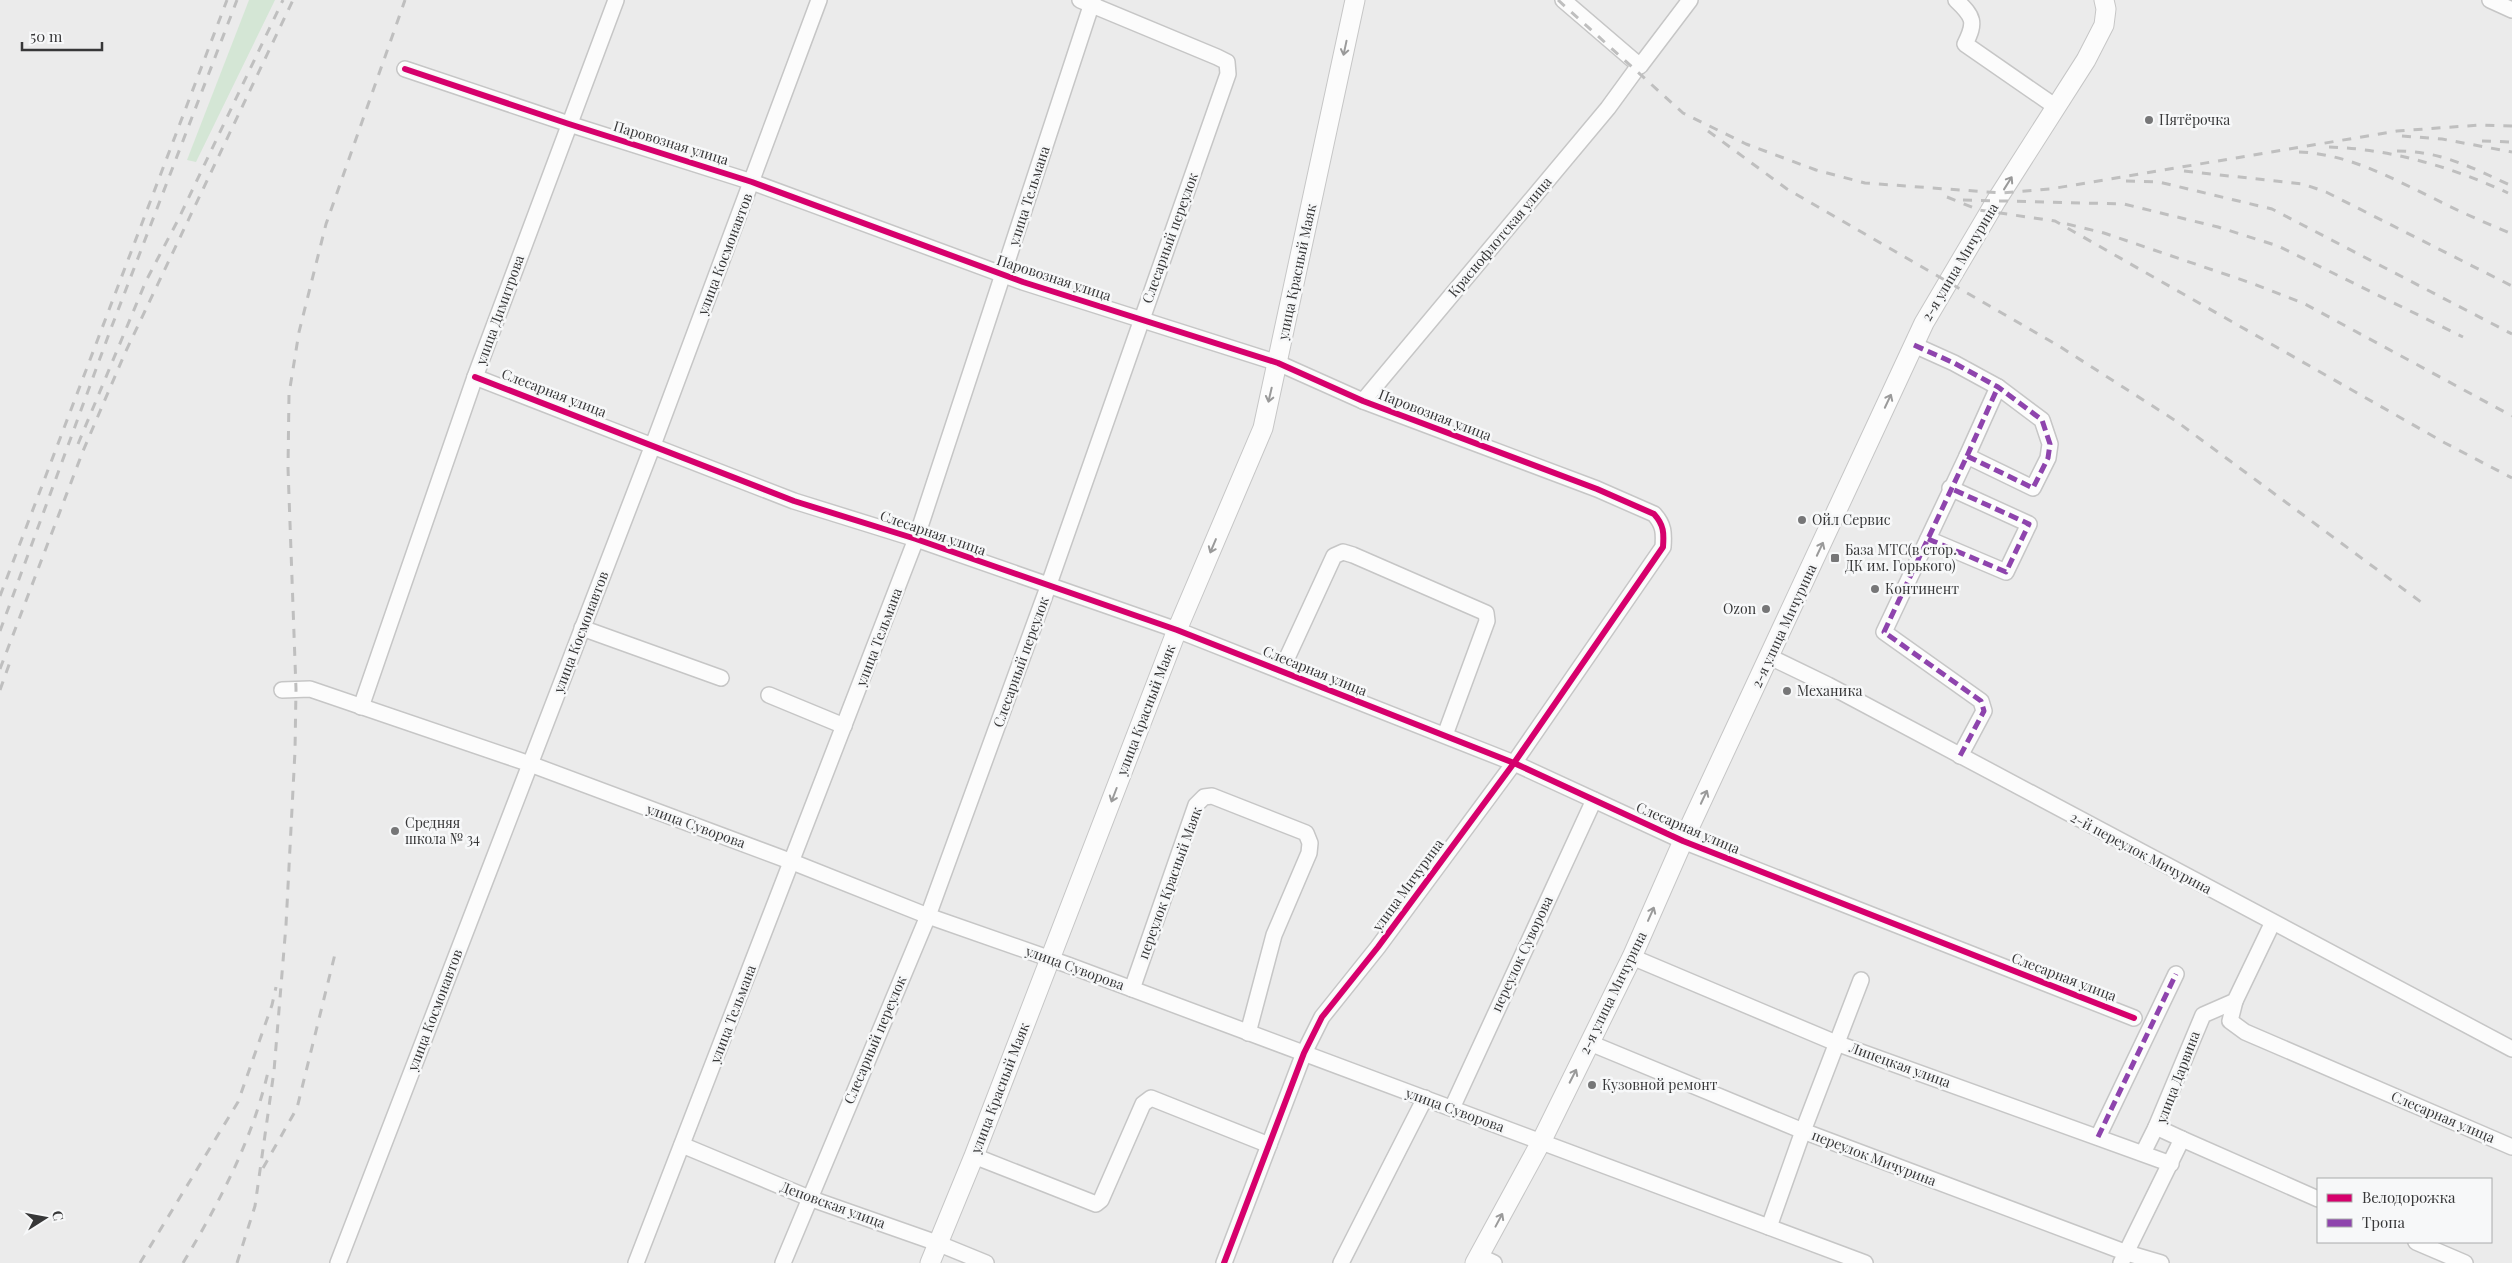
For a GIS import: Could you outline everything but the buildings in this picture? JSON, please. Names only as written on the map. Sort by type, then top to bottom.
[{"type":"main road","name":"улица Красный Маяк","points":[[930,1263],[1051,959],[1177,630],[1263,428],[1355,0]]},
{"type":"main road","name":"2-я улица Мичурина","points":[[1483,1261],[1632,957],[1683,841],[1941,290],[2101,32],[2106,17],[2104,0]]},
{"type":"street","name":"улица Димитрова","points":[[360,707],[476,376],[616,0]]},
{"type":"street","name":"улица Космонавтов","points":[[338,1263],[653,445],[819,0]]},
{"type":"street","points":[[1563,0],[1638,69]]},
{"type":"street","name":"Краснофлотская улица","points":[[1363,401],[1608,108],[1690,0]]},
{"type":"street","points":[[1956,0],[1969,12],[1972,20],[1972,30],[1965,44],[2056,107]]},
{"type":"street","points":[[2490,0],[2512,10]]},
{"type":"street","name":"Слесарный переулок","points":[[783,1263],[928,916],[1048,586],[1228,74],[1227,62],[1088,1]]},
{"type":"street","name":"улица Тельмана","points":[[636,1263],[916,539],[1003,275],[1088,1]]},
{"type":"street","name":"Паровозная улица","points":[[405,69],[569,124],[752,182],[1003,275],[1278,363],[1363,401],[1597,489],[1654,514],[1664,530],[1663,547]]},
{"type":"street","points":[[1914,345],[1954,362],[1998,387],[2042,420],[2050,444],[2048,458],[2033,488],[1966,456]]},
{"type":"street","name":"Слесарная улица","points":[[476,376],[794,501],[916,539],[1177,630],[1514,763],[1683,841],[2134,1018]]},
{"type":"street","points":[[1960,756],[1984,711],[1981,700],[1884,632],[1998,387]]},
{"type":"street","points":[[1928,540],[2006,572],[2029,524],[1950,488]]},
{"type":"street","name":"улица Мичурина","points":[[1224,1263],[1304,1053],[1322,1017],[1378,947],[1514,763],[1663,547]]},
{"type":"street","points":[[1281,671],[1334,556],[1343,552],[1353,555],[1486,613],[1488,621],[1445,735]]},
{"type":"street","points":[[582,628],[721,678]]},
{"type":"street","name":"2-й переулок Мичурина","points":[[1770,657],[2512,1050]]},
{"type":"street","name":"улица Суворова","points":[[282,690],[310,689],[530,764],[792,862],[928,916],[1051,959],[1865,1263]]},
{"type":"street","points":[[769,694],[844,726]]},
{"type":"street","name":"переулок Красный Маяк","points":[[1132,989],[1196,805],[1204,797],[1212,796],[1306,833],[1310,843],[1309,853],[1274,935],[1248,1033]]},
{"type":"street","name":"переулок Суворова","points":[[1452,1108],[1594,800]]},
{"type":"street","points":[[2235,1001],[2272,924]]},
{"type":"street","name":"Липецкая улица","points":[[1632,957],[1836,1043],[2171,1164]]},
{"type":"street","points":[[2098,1137],[2176,974]]},
{"type":"street","points":[[1770,1227],[1803,1131],[1861,980]]},
{"type":"street","name":"Слесарная улица","points":[[2235,1001],[2230,1021],[2245,1032],[2512,1147]]},
{"type":"street","name":"улица Дарвина","points":[[2124,1258],[2182,1139],[2156,1127],[2203,1015],[2235,1001]]},
{"type":"street","name":"переулок Мичурина","points":[[1590,1043],[1803,1131],[2124,1258],[2161,1263]]},
{"type":"street","points":[[974,1156],[1096,1204],[1100,1200],[1143,1104],[1151,1098],[1269,1145]]},
{"type":"street","points":[[1341,1263],[1425,1098]]},
{"type":"street","points":[[2143,1153],[2156,1127]]},
{"type":"street","points":[[2182,1139],[2317,1199]]},
{"type":"street","name":"Деповская улица","points":[[682,1145],[809,1198],[937,1243],[986,1263]]},
{"type":"street","points":[[2418,1243],[2465,1263]]},
{"type":"green space","points":[[249,0],[275,0],[196,162],[187,160]]},
{"type":"railway","points":[[0,596],[227,0]]},
{"type":"railway","points":[[0,631],[110,331],[237,0]]},
{"type":"railway","points":[[78,444],[146,281],[178,220],[283,0]]},
{"type":"railway","points":[[0,669],[83,451],[125,353],[293,0]]},
{"type":"railway","points":[[237,1263],[255,1206],[274,1071],[286,925],[295,751],[296,689],[288,468],[289,394],[299,332],[326,224],[405,0]]},
{"type":"railway","points":[[1558,0],[1683,113],[1746,144],[1816,170],[1865,183],[2001,193],[2050,189],[2397,131],[2480,125],[2512,126]]},
{"type":"railway","points":[[1708,131],[1787,189],[2059,346],[2176,421],[2425,605]]},
{"type":"railway","points":[[2402,136],[2442,139],[2512,152]]},
{"type":"railway","points":[[2482,141],[2512,142]]},
{"type":"railway","points":[[2329,147],[2375,151],[2421,161],[2465,175],[2508,193]]},
{"type":"railway","points":[[2397,151],[2442,157],[2512,186]]},
{"type":"railway","points":[[2299,152],[2335,157],[2369,168],[2512,234]]},
{"type":"railway","points":[[2184,171],[2303,184],[2326,192],[2512,286]]},
{"type":"railway","points":[[2126,181],[2159,182],[2272,209],[2512,334]]},
{"type":"railway","points":[[1947,197],[1979,210],[2055,221],[2445,443],[2512,478]]},
{"type":"railway","points":[[1963,200],[2124,204],[2218,227],[2278,246],[2463,337]]},
{"type":"railway","points":[[2067,224],[2104,233],[2254,284],[2305,304],[2512,416]]},
{"type":"railway","points":[[0,690],[10,662]]},
{"type":"railway","points":[[263,1168],[297,1108],[336,950]]},
{"type":"railway","points":[[140,1263],[238,1102],[272,1005],[276,987]]},
{"type":"railway","points":[[183,1263],[209,1218],[244,1147],[268,1072]]},
{"type":"marked path","points":[[1914,345],[1954,363],[1998,387],[2042,420],[2050,444],[2048,458],[2033,488],[1967,456],[1884,632],[1981,701],[1984,711],[1960,756]]},
{"type":"marked path","points":[[1967,456],[1998,387]]},
{"type":"marked path","points":[[1928,539],[2006,572],[2029,524],[1950,488]]},
{"type":"marked path","points":[[2098,1137],[2176,974]]},
{"type":"cycle path","points":[[405,69],[569,124],[752,182],[1023,282],[1278,363],[1363,401],[1597,489],[1654,514],[1660,522],[1663,529],[1663,547],[1514,763],[1378,947],[1322,1017],[1304,1053],[1224,1263]]},
{"type":"cycle path","points":[[475,377],[794,501],[916,539],[1177,630],[1514,763],[1683,841],[2134,1018]]},
{"type":"place","name":"Пятёрочка","points":[[2149,120]]},
{"type":"place","name":"Ойл Сервис","points":[[1802,520]]},
{"type":"place","name":"База МТС(в стор. ДК им. Горького)","points":[[1835,558]]},
{"type":"place","name":"Континент","points":[[1875,589]]},
{"type":"place","name":"Ozon","points":[[1766,609]]},
{"type":"place","name":"Механика","points":[[1787,691]]},
{"type":"place","name":"Средняя школа № 34","points":[[395,831]]},
{"type":"place","name":"Кузовной ремонт","points":[[1592,1085]]}]
